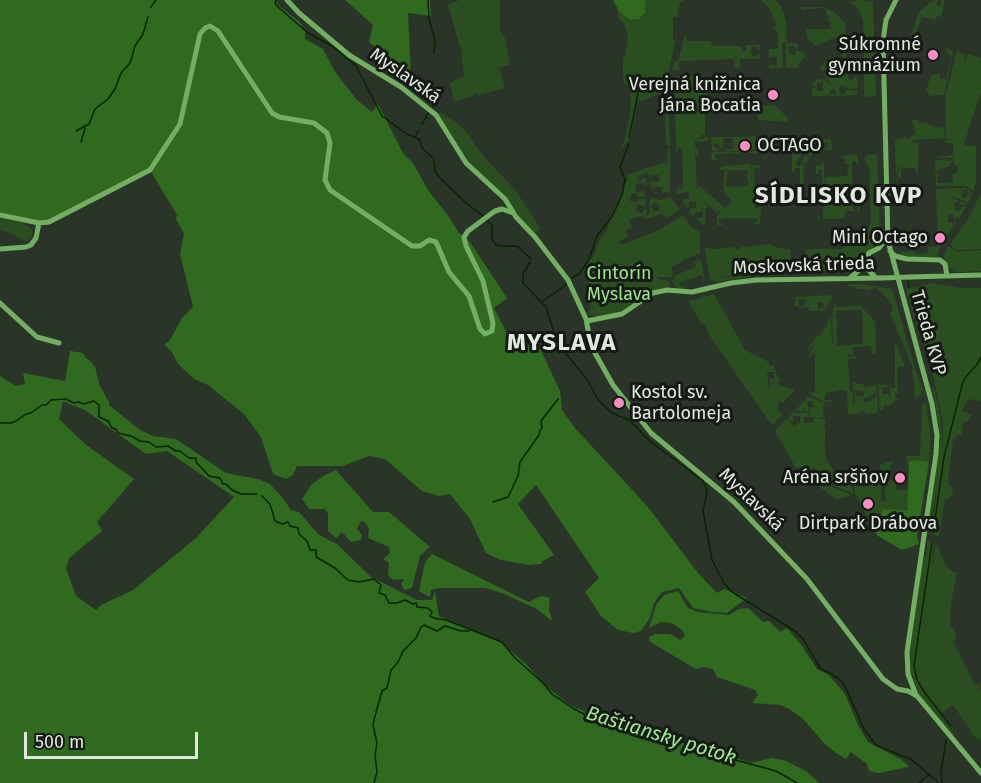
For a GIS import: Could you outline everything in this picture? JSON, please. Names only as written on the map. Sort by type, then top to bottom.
[{"type":"street","name":"Myslavská","points":[[287,0],[299,13],[350,55],[401,87],[440,121],[466,163],[505,199],[514,214],[568,280],[586,321],[591,346],[613,385],[651,433],[731,498],[783,551],[813,586],[878,674],[894,687],[917,696],[981,773]]},
{"type":"street","name":"Trieda KVP","points":[[896,0],[886,20],[883,41],[887,237],[932,404],[937,435],[907,648],[908,674],[917,696]]},
{"type":"street","points":[[0,214],[49,222],[153,168],[180,124],[200,34],[210,26],[218,31],[272,113],[279,117],[314,123],[327,133],[330,143],[325,180],[330,190],[412,246],[420,246],[429,240],[437,243],[449,272],[469,296],[480,329],[485,334],[492,331],[493,323],[483,281],[464,237],[468,231],[491,213],[502,209],[506,204],[505,199]]},
{"type":"street","points":[[502,209],[514,214]]},
{"type":"street","points":[[0,249],[28,247],[36,238],[39,222]]},
{"type":"street","points":[[864,278],[869,253],[882,245],[887,237]]},
{"type":"street","points":[[850,278],[877,251],[907,259],[940,260],[945,264],[947,276]]},
{"type":"street","points":[[895,272],[900,263],[907,259]]},
{"type":"street","points":[[865,265],[875,278]]},
{"type":"street","name":"Moskovská trieda","points":[[586,321],[622,314],[653,293],[666,290],[692,292],[746,281],[981,275]]},
{"type":"street","points":[[0,303],[37,337],[59,343]]},
{"type":"street","points":[[582,310],[590,316],[600,318]]},
{"type":"street","points":[[588,336],[591,327],[600,318]]},
{"type":"street","points":[[903,688],[906,684],[907,666]]},
{"type":"street","points":[[894,687],[912,687]]},
{"type":"green space","points":[[0,0],[276,0],[279,6],[301,23],[305,39],[323,49],[335,72],[357,100],[372,112],[378,104],[403,153],[413,163],[428,190],[459,233],[470,242],[507,298],[494,308],[509,337],[520,344],[539,346],[560,391],[562,410],[575,428],[648,507],[698,573],[717,593],[724,589],[747,598],[727,613],[712,612],[693,608],[679,588],[662,592],[654,603],[650,618],[641,631],[633,633],[618,630],[601,616],[585,592],[599,578],[536,485],[518,504],[554,555],[541,562],[543,563],[529,565],[501,560],[486,553],[470,519],[450,494],[439,496],[422,491],[385,459],[369,456],[343,466],[297,466],[293,475],[286,479],[273,474],[261,437],[244,414],[208,385],[194,379],[178,364],[172,352],[164,345],[170,340],[182,318],[193,307],[180,254],[184,234],[176,219],[177,215],[150,170],[49,222],[0,215]]},
{"type":"green space","points":[[345,0],[430,0],[431,16],[408,13],[411,73],[403,72],[369,42],[373,25]]},
{"type":"green space","points":[[459,0],[500,0],[500,31],[505,38],[510,65],[499,68],[505,88],[478,95],[475,92],[473,96],[454,102],[450,83],[464,76],[461,50],[448,5]]},
{"type":"green space","points":[[613,0],[646,0],[645,13],[639,19],[630,20],[619,11]]},
{"type":"green space","points":[[646,0],[683,0],[680,2],[677,17],[673,17],[673,40],[676,39],[667,78],[670,146],[667,145],[666,140],[664,92],[638,102],[630,138],[618,153],[625,139],[631,109],[630,93],[627,84],[624,84],[623,74],[623,58],[628,38],[625,25],[619,19],[616,4],[630,20],[639,19],[645,13]]},
{"type":"green space","points":[[761,0],[775,0],[780,5],[786,20],[787,43],[798,44],[798,50],[794,46],[789,46],[789,55],[795,55],[796,51],[801,51],[802,55],[805,52],[798,68],[786,68],[786,43],[784,42],[782,43],[783,68],[769,68],[769,62],[771,65],[777,65],[777,57],[771,57],[769,60],[769,49],[778,49],[778,32],[773,29],[777,26],[774,21],[776,16],[774,20],[769,8]]},
{"type":"green space","points":[[858,0],[873,2],[876,96],[866,97],[864,94],[863,21],[859,11],[861,9],[859,10],[850,2]]},
{"type":"green space","points":[[933,0],[938,0],[936,5],[940,6],[942,0],[945,0],[941,17],[937,16],[936,20],[922,17],[914,38],[910,38],[919,12]]},
{"type":"green space","points":[[801,7],[823,7],[834,12],[845,23],[847,64],[850,66],[857,64],[857,74],[854,71],[848,71],[848,79],[854,79],[857,76],[858,88],[848,89],[847,84],[847,89],[845,85],[840,86],[839,91],[840,94],[845,94],[846,90],[853,90],[854,94],[854,90],[857,90],[857,95],[831,96],[831,94],[836,94],[835,89],[831,89],[829,96],[812,96],[812,88],[817,87],[817,91],[823,91],[823,82],[812,86],[815,80],[824,79],[830,85],[833,82],[830,83],[824,76],[825,73],[826,77],[831,77],[831,68],[825,68],[824,72],[820,68],[830,57],[842,59],[843,51],[835,37],[816,46],[807,38],[806,29],[832,29],[828,18],[831,16],[827,16],[826,10],[821,8],[802,10]]},
{"type":"green space","points":[[685,35],[688,41],[711,41],[712,46],[741,46],[742,51],[747,51],[745,45],[760,45],[760,51],[757,47],[752,47],[751,53],[752,56],[757,56],[760,52],[760,59],[740,59],[740,66],[736,69],[734,69],[733,59],[680,61],[678,67],[681,70],[672,70],[674,62],[678,61]]},
{"type":"green space","points":[[943,47],[954,51],[951,53],[953,54],[944,95],[930,96],[926,90],[931,75],[940,74],[940,81],[946,79],[952,56],[947,54],[947,49]]},
{"type":"green space","points":[[957,50],[965,55],[964,61],[969,54],[981,58],[981,92],[964,144],[965,146],[976,146],[976,181],[973,191],[966,186],[936,186],[935,159],[937,161],[945,159],[945,161],[947,159],[952,162],[950,166],[937,170],[937,175],[940,175],[937,178],[938,183],[953,182],[953,177],[950,175],[957,173],[959,167],[955,166],[952,158],[935,157],[953,155],[953,143],[946,143],[946,140],[953,140],[946,138],[945,98]]},
{"type":"green space","points":[[674,76],[707,77],[708,114],[705,114],[705,136],[702,133],[701,138],[690,139],[703,139],[708,135],[708,141],[694,142],[696,149],[698,147],[699,156],[697,157],[695,150],[697,188],[700,186],[725,208],[732,201],[724,193],[724,171],[728,171],[726,186],[750,185],[747,185],[748,170],[719,170],[722,166],[751,164],[752,189],[752,165],[760,165],[760,170],[754,168],[754,170],[755,208],[759,209],[761,206],[761,210],[757,212],[761,211],[760,224],[753,222],[758,222],[757,218],[735,218],[719,219],[718,223],[723,223],[723,225],[717,225],[717,216],[723,208],[717,213],[705,202],[708,207],[705,211],[706,222],[704,223],[706,225],[704,225],[697,220],[703,217],[703,211],[694,213],[695,218],[690,213],[690,208],[696,208],[696,201],[690,201],[688,209],[683,202],[683,199],[689,199],[689,192],[677,194],[677,187],[683,189],[683,171],[682,148],[676,151],[676,147],[682,146],[676,146]]},
{"type":"green space","points":[[774,105],[788,118],[788,122],[758,120],[756,106],[761,106],[759,110],[763,106]]},
{"type":"green space","points":[[440,113],[449,117],[466,131],[480,152],[516,191],[540,230],[533,235],[505,199],[474,171],[436,115]]},
{"type":"green space","points":[[913,120],[944,128],[945,138],[912,140],[913,143],[919,143],[918,171],[920,172],[916,173],[915,168],[901,168],[901,178],[898,178],[896,183],[900,166],[898,166],[896,177],[895,140],[904,137],[910,139],[911,135],[915,135],[914,124],[910,124]]},
{"type":"green space","points":[[752,135],[756,137],[756,144],[760,142],[757,144],[766,149],[764,151],[766,151],[767,159],[763,159],[766,157],[765,153],[758,153],[715,154],[718,160],[711,160],[712,152],[760,151],[754,148],[753,150],[725,151],[725,149],[733,149],[733,138],[723,138],[723,148],[720,148],[719,144],[714,144],[714,148],[718,148],[718,151],[712,151],[711,137],[750,137]]},
{"type":"green space","points":[[806,139],[831,139],[832,150],[825,150],[825,147],[829,147],[828,143],[819,143],[819,147],[817,143],[809,147],[810,151],[807,148],[800,155],[803,158],[799,157],[796,165],[799,167],[801,164],[805,165],[804,187],[800,187],[800,168],[795,168],[795,172],[792,172],[792,155]]},
{"type":"green space","points":[[823,147],[823,150],[816,152],[815,149]]},
{"type":"green space","name":"Cintorín Myslava","points":[[668,148],[670,148],[670,194],[665,192],[662,194],[662,187],[653,187],[653,192],[659,193],[653,193],[649,181],[659,182],[659,175],[652,175],[650,178],[648,172],[645,176],[644,174],[639,175],[637,180],[639,182],[645,177],[647,185],[635,184],[636,192],[643,191],[643,188],[647,197],[638,197],[637,193],[631,194],[630,201],[637,203],[638,199],[645,199],[645,207],[637,204],[636,212],[643,213],[644,209],[647,210],[646,216],[650,208],[653,211],[660,210],[659,203],[649,206],[651,198],[660,200],[671,197],[680,210],[668,218],[661,214],[647,219],[640,216],[629,220],[633,226],[630,229],[628,226],[629,229],[625,230],[628,237],[619,243],[621,245],[659,230],[683,215],[690,226],[700,232],[700,255],[682,260],[672,266],[673,277],[657,277],[660,280],[669,281],[670,287],[650,292],[621,312],[598,317],[590,315],[588,314],[590,308],[594,309],[589,307],[595,290],[588,286],[589,278],[583,271],[606,232],[628,178],[626,175],[665,162],[667,165]]},
{"type":"green space","points":[[814,149],[815,153],[810,157],[807,154]]},
{"type":"green space","points":[[857,154],[859,165],[856,161],[852,162],[853,210],[857,210],[860,206],[860,211],[850,211],[847,209],[843,219],[826,219],[826,215],[825,219],[817,220],[817,215],[819,219],[823,219],[823,212],[822,170],[818,170],[816,174],[816,164],[818,166],[824,163],[826,213],[826,177],[847,176],[849,164],[844,164],[846,158],[843,159],[841,156]]},
{"type":"green space","points":[[877,154],[880,239],[851,271],[806,271],[805,253],[807,249],[843,249],[862,239],[868,230],[871,220],[869,168],[864,160],[867,155]]},
{"type":"green space","points":[[806,155],[809,158],[806,164],[802,162]]},
{"type":"green space","points":[[965,188],[973,193],[961,190],[962,198],[967,198],[968,194],[972,195],[968,203],[957,198],[943,197],[968,204],[961,205],[960,202],[954,202],[955,211],[966,207],[959,218],[954,218],[953,214],[948,215],[948,223],[954,223],[955,219],[956,223],[940,246],[937,257],[899,257],[898,254],[901,252],[911,251],[909,244],[910,223],[912,245],[910,246],[912,253],[915,251],[916,254],[928,253],[927,247],[938,247],[936,189]]},
{"type":"green space","points":[[981,193],[981,249],[955,250],[949,242],[951,243],[968,219]]},
{"type":"green space","points":[[0,218],[21,222],[32,229],[32,237],[26,242],[0,230]]},
{"type":"green space","points":[[771,244],[778,248],[790,249],[791,269],[797,271],[725,276],[715,278],[709,276],[705,247],[714,249],[734,247],[737,250],[741,247]]},
{"type":"green space","points":[[948,246],[957,252],[981,250],[981,271],[958,272],[953,271],[957,268],[949,269],[944,257]]},
{"type":"green space","points":[[699,259],[705,281],[701,282],[704,280],[702,275],[679,283],[682,287],[696,283],[683,288],[677,288],[672,281],[676,275],[696,267],[694,261]]},
{"type":"green space","points":[[772,273],[716,282],[709,277]]},
{"type":"green space","points":[[932,283],[960,288],[981,288],[981,401],[968,399],[962,411],[972,414],[968,421],[964,421],[961,436],[958,435],[956,439],[953,439],[948,482],[952,487],[953,496],[948,500],[945,499],[939,537],[931,534],[938,479],[929,533],[928,530],[940,441],[932,386],[941,420],[942,456],[943,422],[933,375],[906,289]]},
{"type":"green space","points":[[849,284],[861,284],[892,289],[923,390],[917,399],[913,392],[915,390],[912,371],[914,370],[911,369],[913,368],[890,313],[893,307],[891,303],[876,287],[868,291],[855,289],[854,286],[848,287]]},
{"type":"green space","points":[[714,294],[745,350],[769,362],[769,367],[773,365],[775,369],[769,370],[775,370],[780,382],[770,383],[770,378],[774,379],[774,372],[767,372],[769,390],[770,384],[779,383],[780,386],[795,390],[783,403],[779,401],[777,409],[783,415],[774,424],[771,424],[707,332],[707,327],[702,324],[689,304],[690,301]]},
{"type":"green space","points":[[830,295],[832,298],[824,311],[820,311],[820,308],[824,309],[823,302],[817,302],[819,311],[809,311],[809,307],[801,308],[801,305],[805,306],[805,299],[798,299],[800,308],[795,306],[795,297]]},
{"type":"green space","points":[[839,299],[835,307],[861,306],[875,321],[876,354],[872,354],[871,346],[853,347],[853,355],[846,353],[849,357],[855,356],[856,358],[848,359],[853,404],[855,404],[854,392],[858,397],[864,396],[864,392],[853,390],[853,381],[864,384],[864,388],[876,383],[877,395],[875,395],[875,388],[874,395],[864,398],[864,402],[872,400],[873,397],[875,401],[877,396],[878,411],[876,413],[865,414],[865,411],[860,411],[860,414],[848,414],[847,391],[826,393],[824,400],[831,400],[831,402],[825,402],[809,394],[810,388],[811,393],[815,392],[815,354],[811,353],[811,357],[809,355],[816,342],[806,352],[825,327],[828,328],[826,325],[831,315],[832,344],[832,316],[837,319],[835,346],[863,344],[862,310],[837,310],[836,318],[832,314],[835,308],[830,312]]},
{"type":"green space","points":[[896,344],[905,366],[897,367],[898,396],[895,391],[895,397],[898,399],[887,407],[885,404],[880,411],[878,384],[891,386],[882,388],[882,394],[888,394],[889,397],[891,397],[890,387],[894,389],[896,386],[894,385],[895,346],[893,345]]},
{"type":"green space","points":[[70,351],[83,353],[95,367],[100,386],[109,405],[140,430],[153,436],[176,439],[226,473],[258,479],[270,484],[291,510],[299,512],[318,534],[338,545],[371,577],[417,600],[432,600],[435,591],[439,616],[500,642],[525,663],[547,687],[571,706],[639,732],[704,748],[751,763],[772,758],[786,761],[806,771],[819,783],[0,783],[0,376],[16,386],[25,384],[23,373],[65,381]],"holes":[[[63,401],[85,410],[146,454],[167,451],[234,497],[196,538],[133,590],[101,605],[96,610],[76,596],[66,568],[69,558],[102,531],[97,522],[134,479],[85,444],[59,419]]]},
{"type":"green space","points":[[808,396],[824,403],[824,417],[818,418],[825,419],[823,425],[825,441],[823,443],[826,460],[838,476],[838,480],[852,484],[853,494],[830,484],[814,468],[796,468],[775,431],[786,419],[796,427],[796,423],[800,423],[800,416],[793,416],[793,422],[787,419],[794,411],[809,413],[809,417],[804,417],[804,423],[814,422],[814,417],[810,417],[810,407],[814,408],[813,401],[807,401],[809,412],[805,409],[802,412],[796,410]]},
{"type":"green space","points":[[926,403],[931,437],[929,462],[911,461],[908,470],[905,456],[920,456],[922,406]]},
{"type":"green space","points":[[894,460],[890,467],[891,471],[886,474],[885,478],[894,481],[896,479],[896,490],[908,490],[907,511],[872,528],[855,493],[853,471],[861,470],[862,473],[863,470],[879,470],[880,482],[870,480],[877,488],[877,485],[881,483],[881,500],[886,502],[885,481],[881,481],[880,465]]},
{"type":"green space","points":[[917,460],[929,462],[917,536],[919,544],[902,550],[878,536],[872,528],[883,522],[882,509],[907,511],[909,462]]},
{"type":"green space","points":[[812,469],[828,485],[851,495],[837,500],[799,472],[796,480],[797,470]]},
{"type":"green space","points":[[336,470],[373,512],[389,512],[430,547],[420,556],[412,588],[404,590],[401,583],[404,580],[393,580],[388,575],[388,562],[383,559],[390,553],[389,547],[368,538],[369,529],[365,522],[361,521],[357,529],[362,535],[361,540],[351,542],[342,532],[336,538],[328,531],[328,514],[325,509],[309,509],[302,499],[311,485]]},
{"type":"green space","points":[[927,540],[934,543],[932,565],[935,562],[933,560],[936,543],[946,566],[957,572],[951,603],[950,627],[953,627],[956,635],[954,643],[975,685],[981,683],[979,688],[981,691],[981,741],[971,734],[972,732],[953,705],[942,713],[952,725],[953,730],[920,691],[955,735],[951,734],[920,696],[911,673],[909,653],[922,566],[925,555],[927,555]]},
{"type":"green space","points":[[432,554],[529,602],[541,596],[550,598],[549,609],[552,621],[537,609],[485,588],[440,588],[431,590],[430,597],[419,591],[425,562]]},
{"type":"green space","points":[[678,591],[688,608],[698,612],[729,615],[739,609],[748,608],[763,622],[769,621],[780,632],[787,628],[817,669],[829,675],[845,694],[868,742],[902,760],[909,767],[879,773],[869,771],[867,764],[851,752],[846,759],[836,753],[802,718],[789,709],[780,705],[752,703],[758,695],[755,690],[717,677],[713,669],[704,667],[696,669],[652,643],[649,637],[655,634],[670,634],[680,640],[685,636],[682,630],[672,623],[661,622],[649,628],[656,605],[664,595]]},
{"type":"waterway","points":[[151,7],[156,0]]},
{"type":"waterway","points":[[276,0],[278,7],[308,33],[332,46],[356,66],[382,116],[407,134],[419,139],[423,149],[434,159],[435,171],[439,177],[483,216]]},
{"type":"waterway","points":[[428,0],[429,19],[435,41],[434,53]]},
{"type":"waterway","points":[[76,131],[89,124],[95,109],[108,99],[115,89],[121,73],[130,63],[148,17]]},
{"type":"waterway","points":[[634,76],[638,85]]},
{"type":"waterway","points":[[433,106],[444,87]]},
{"type":"waterway","points":[[629,137],[639,89]]},
{"type":"waterway","points":[[422,124],[429,112]]},
{"type":"waterway","points":[[81,142],[85,128]]},
{"type":"waterway","points":[[415,137],[419,130]]},
{"type":"waterway","points":[[572,278],[580,273],[589,259],[597,236],[613,215],[622,195],[625,180],[620,167],[629,144]]},
{"type":"waterway","points":[[487,220],[492,225],[492,239],[496,245],[517,246],[531,259]]},
{"type":"waterway","points":[[530,262],[523,274],[523,283],[546,307],[557,342],[588,381],[599,401],[612,413],[629,420],[651,442],[702,480],[707,493],[703,511],[712,560],[724,583],[732,592],[795,631],[803,639],[820,668],[844,684],[864,729],[876,745],[912,760],[939,783]]},
{"type":"waterway","points":[[908,281],[909,287]]},
{"type":"waterway","points":[[543,301],[567,284]]},
{"type":"waterway","points":[[933,533],[944,457],[962,385],[981,357]]},
{"type":"waterway","name":"Baštiansky potok","points":[[0,423],[16,421],[51,400],[66,399],[84,404],[94,401],[99,405],[99,417],[108,421],[118,433],[149,442],[156,447],[168,446],[189,458],[196,458],[196,462],[209,476],[220,478],[223,484],[232,490],[241,494],[257,494]]},
{"type":"waterway","points":[[493,502],[508,497],[518,476],[520,462],[539,435],[542,428],[541,421],[558,399]]},
{"type":"waterway","name":"Baštiansky potok","points":[[262,496],[270,504],[275,521],[282,524],[288,522],[290,526],[298,528],[299,534],[307,541],[310,550],[316,550],[316,557],[335,568],[348,580],[359,582],[374,579],[381,585],[379,593],[385,595],[389,603],[405,600],[416,603],[417,607],[428,608],[432,612],[430,616],[434,618],[446,620],[502,642],[552,694],[574,709],[594,719],[607,719],[655,736],[659,735],[694,745],[728,758],[776,771],[797,783]]},
{"type":"waterway","points":[[932,543],[914,666],[917,680],[925,693],[951,726]]},
{"type":"waterway","points":[[374,783],[377,772],[375,755],[377,743],[373,725],[382,691],[387,688],[391,670],[424,625],[437,631],[445,626],[469,631]]},
{"type":"waterway","points":[[942,783],[941,773],[946,740]]},
{"type":"waterway","name":"Baštiansky potok","points":[[919,783],[929,774]]},
{"type":"place","name":"Súkromné gymnázium","points":[[933,55]]},
{"type":"place","name":"Verejná knižnica Jána Bocatia","points":[[773,95]]},
{"type":"place","name":"OCTAGO","points":[[745,146]]},
{"type":"place","name":"Mini Octago","points":[[940,238]]},
{"type":"place","name":"Kostol sv. Bartolomeja","points":[[619,403]]},
{"type":"place","name":"Aréna sršňov","points":[[900,478]]},
{"type":"place","name":"Dirtpark Drábova","points":[[868,504]]},
{"type":"district","name":"SÍDLISKO KVP","points":[[839,196]]},
{"type":"district","name":"MYSLAVA","points":[[562,343]]}]
